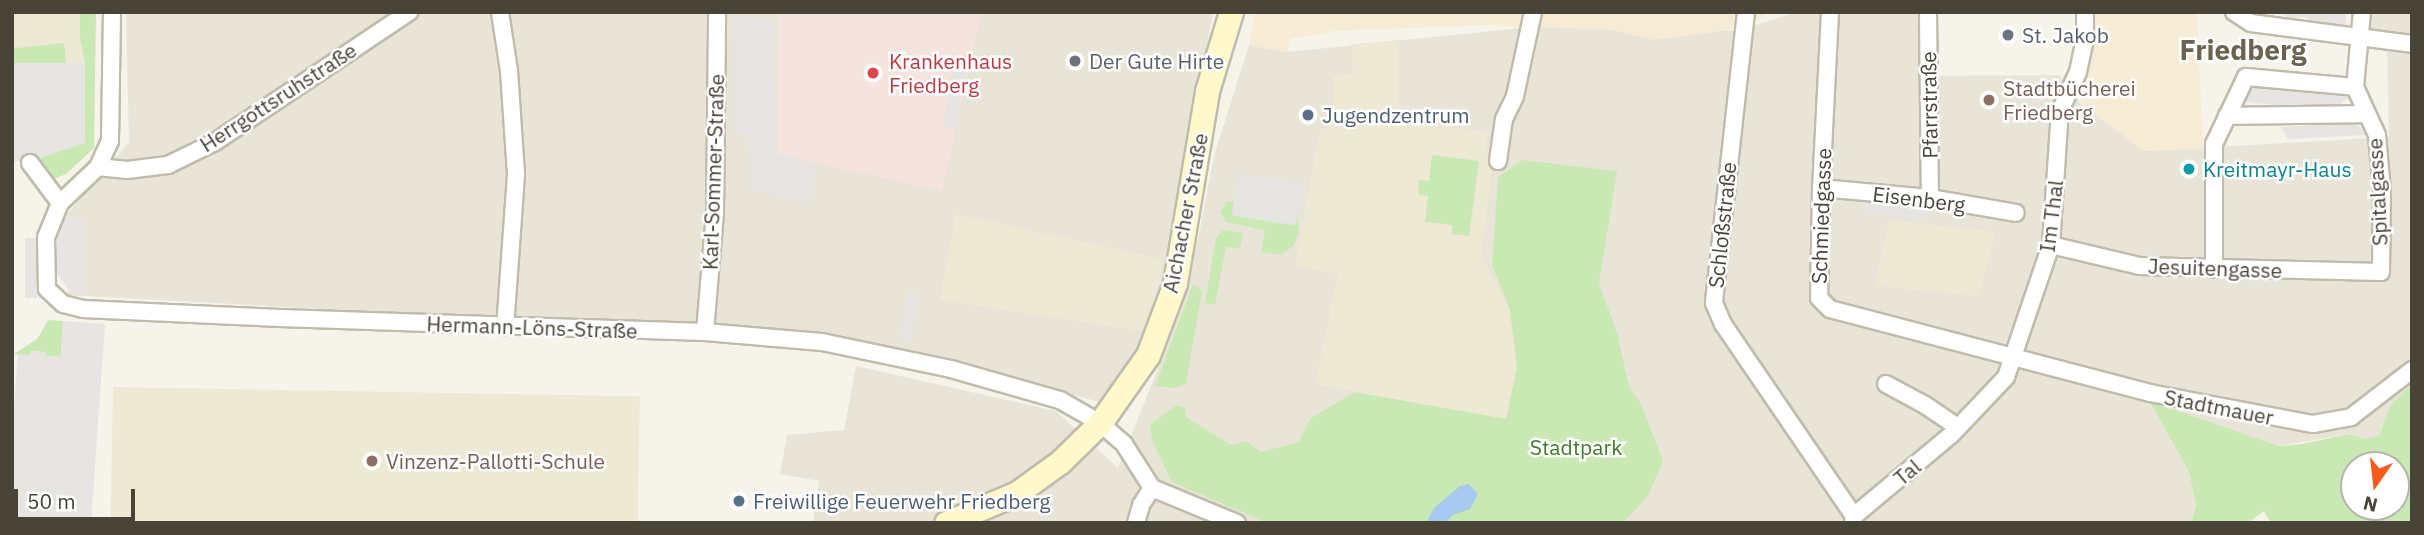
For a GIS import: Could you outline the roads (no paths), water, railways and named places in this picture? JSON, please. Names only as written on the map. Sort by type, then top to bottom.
[{"type":"main road","name":"Aichacher Straße","points":[[946,523],[1017,493],[1060,462],[1100,423],[1148,355],[1175,283],[1207,91],[1231,12]]},
{"type":"street","points":[[30,163],[60,203],[98,167],[110,141],[112,12]]},
{"type":"street","name":"Herrgottsruhstraße","points":[[98,167],[127,170],[167,165],[215,142],[410,12]]},
{"type":"street","points":[[500,12],[509,71],[516,175],[505,327]]},
{"type":"street","name":"Karl-Sommer-Straße","points":[[705,332],[716,201],[717,12]]},
{"type":"street","points":[[1498,162],[1504,119],[1515,96],[1533,12]]},
{"type":"street","name":"Schloßstraße","points":[[1746,12],[1714,303],[1728,332],[1853,519]]},
{"type":"street","name":"Schmiedgasse","points":[[1830,12],[1821,188],[1819,298],[1830,309],[2013,358]]},
{"type":"street","name":"Pfarrstraße","points":[[1928,12],[1930,198]]},
{"type":"street","name":"Im Thal","points":[[2013,358],[2051,245],[2060,111],[2078,72],[2085,40],[2085,12]]},
{"type":"street","points":[[2234,12],[2250,23],[2412,44]]},
{"type":"street","points":[[2214,269],[2214,144],[2246,76],[2355,88],[2362,12]]},
{"type":"street","name":"Spitalgasse","points":[[2355,88],[2377,135],[2382,191],[2381,272]]},
{"type":"street","points":[[2227,116],[2366,114]]},
{"type":"street","name":"Eisenberg","points":[[1821,188],[1930,198],[2016,213]]},
{"type":"street","name":"Hermann-Löns-Straße","points":[[60,203],[46,237],[47,289],[62,304],[83,309],[505,327],[705,332],[822,342],[951,369],[1060,400],[1100,423],[1130,450],[1152,488]]},
{"type":"street","name":"Jesuitengasse","points":[[2051,245],[2140,267],[2381,272]]},
{"type":"street","name":"Tal","points":[[1853,519],[1958,427],[2006,377],[2013,358]]},
{"type":"street","name":"Stadtmauer","points":[[2013,358],[2150,393],[2313,424],[2351,417],[2412,370]]},
{"type":"street","points":[[1886,384],[1958,427]]},
{"type":"street","points":[[1136,523],[1141,505],[1152,488],[1237,523]]},
{"type":"water","points":[[1469,484],[1478,494],[1470,509],[1453,515],[1445,523],[1426,523],[1434,508],[1460,486]]},
{"type":"place","name":"St. Jakob","points":[[2008,35]]},
{"type":"place","name":"Der Gute Hirte","points":[[1075,61]]},
{"type":"place","name":"Krankenhaus Friedberg","points":[[873,73]]},
{"type":"place","name":"Stadtbücherei Friedberg","points":[[1989,100]]},
{"type":"place","name":"Jugendzentrum","points":[[1308,115]]},
{"type":"place","name":"Kreitmayr-Haus","points":[[2189,169]]},
{"type":"place","name":"Vinzenz-Pallotti-Schule","points":[[372,461]]},
{"type":"place","name":"Freiwillige Feuerwehr Friedberg","points":[[739,501]]},
{"type":"district","name":"Friedberg","points":[[2243,50]]},
{"type":"park label","name":"Stadtpark","points":[[1576,447]]}]
